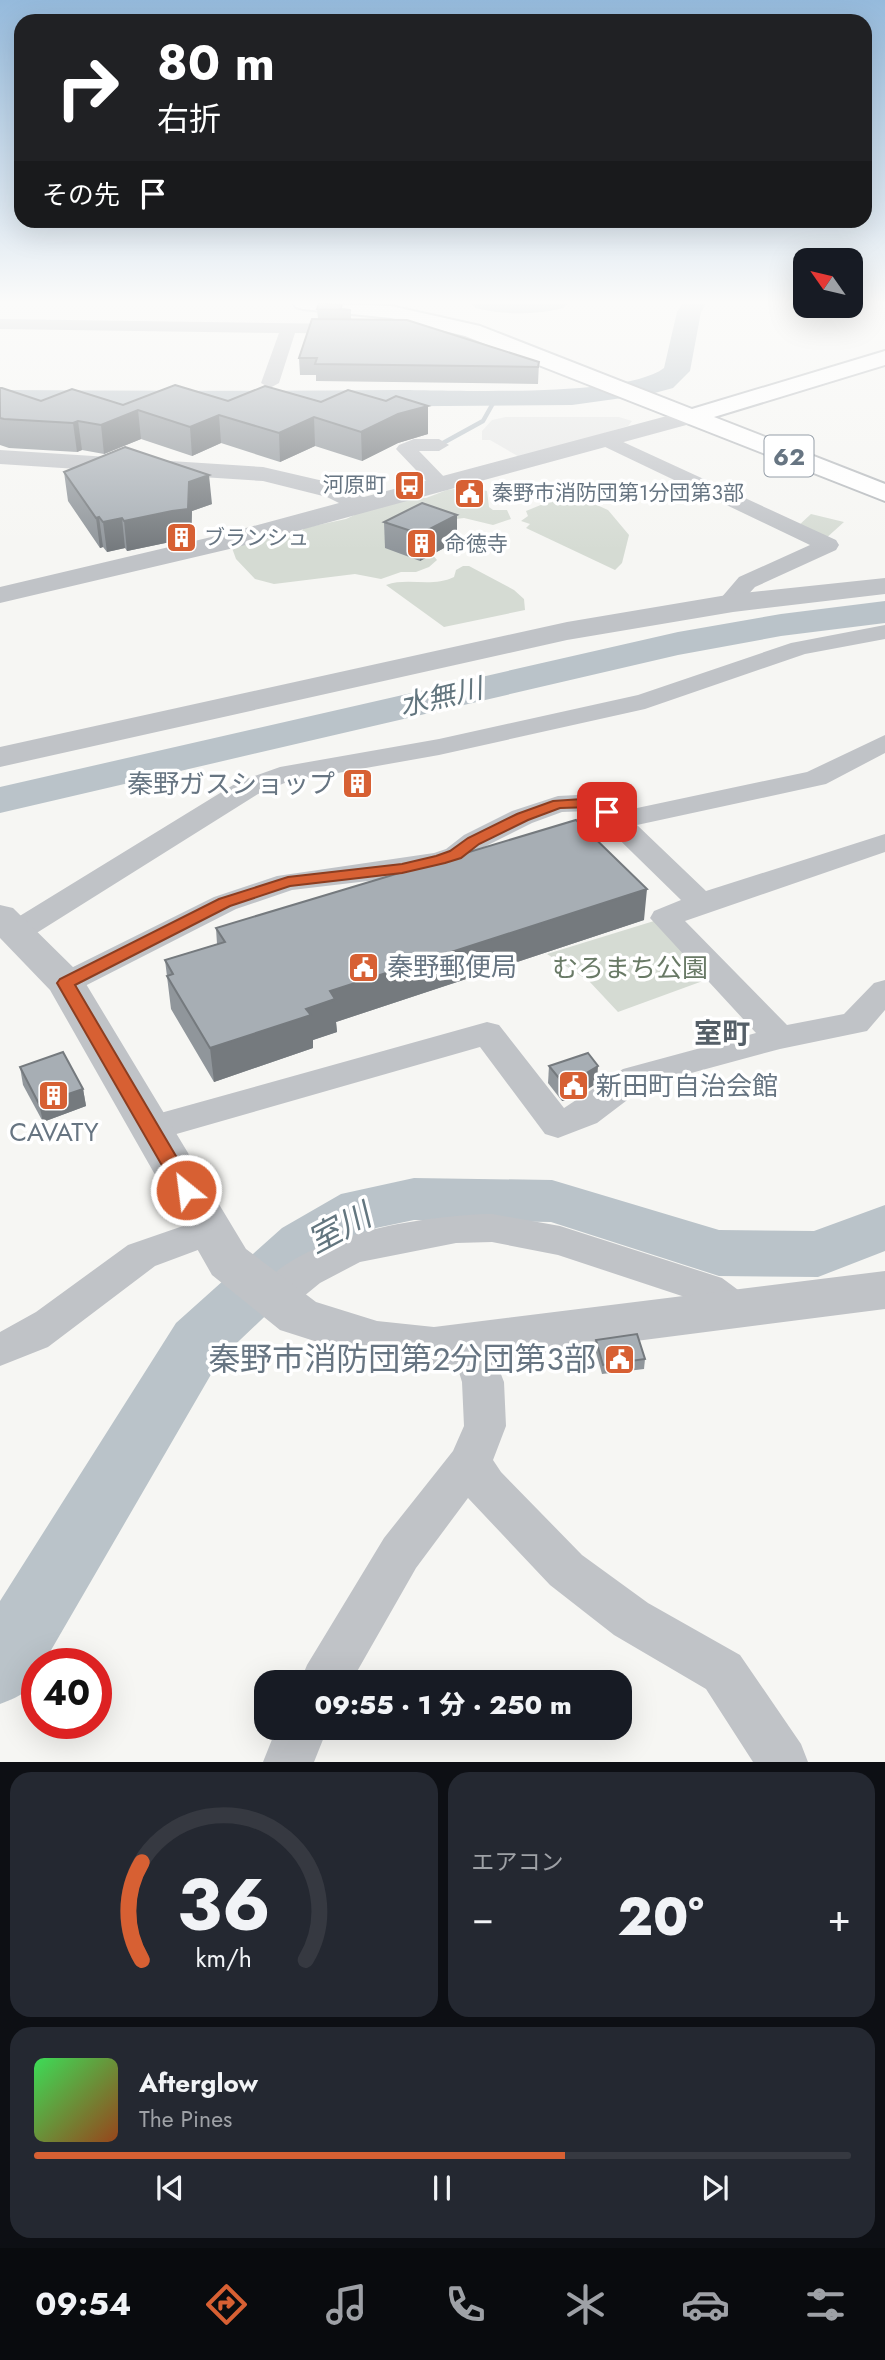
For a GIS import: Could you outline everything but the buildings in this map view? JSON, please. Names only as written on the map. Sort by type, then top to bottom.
[{"type":"main road","points":[[613,385],[693,416]]},
{"type":"main road","name":"62","points":[[693,416],[795,385]]},
{"type":"main road","name":"62","points":[[693,416],[885,493]]},
{"type":"street","points":[[0,595],[111,570],[361,506],[693,416]]},
{"type":"street","points":[[608,441],[828,545],[747,582],[732,598],[733,603]]},
{"type":"street","points":[[439,445],[406,449],[442,485]]},
{"type":"street","points":[[0,457],[252,472],[336,491],[361,506]]},
{"type":"street","points":[[0,757],[568,631],[733,603],[885,586]]},
{"type":"street","points":[[885,632],[800,648],[645,701],[439,747],[280,775],[248,788],[8,924],[66,983],[219,1246],[272,1298],[298,1316],[377,1341],[434,1346],[885,1290]]},
{"type":"street","points":[[618,821],[816,778],[885,743]]},
{"type":"street","points":[[66,983],[225,903],[288,882],[402,868],[440,860],[456,855],[474,841],[522,817],[558,804],[597,802],[701,903]]},
{"type":"street","points":[[780,1038],[665,918],[701,903],[885,843]]},
{"type":"street","points":[[152,1128],[293,1090],[487,1032],[558,1125],[584,1114],[635,1077],[780,1038],[855,1023],[885,990]]},
{"type":"street","points":[[272,1298],[306,1272],[351,1249],[456,1229],[492,1228],[560,1241],[708,1289],[735,1310]]},
{"type":"street","points":[[0,1349],[14,1346],[42,1329],[136,1258],[219,1246]]},
{"type":"street","points":[[331,1670],[400,1553],[470,1462],[485,1426],[486,1405],[483,1382],[470,1343]]},
{"type":"street","points":[[470,1462],[485,1486],[566,1570],[631,1619],[723,1672],[783,1762]]},
{"type":"street","points":[[288,1762],[297,1740]]},
{"type":"shaded area","points":[[506,417],[619,417],[632,421],[628,426],[521,458],[490,440],[482,440],[482,431],[492,420]]},
{"type":"green space","points":[[468,487],[487,491],[489,507],[493,510],[507,510],[511,519],[493,525],[464,518],[448,520],[431,553],[437,560],[429,567],[416,572],[401,572],[381,579],[355,574],[274,584],[255,579],[236,559],[232,548],[277,535],[300,534],[304,528],[346,519],[363,511],[412,497],[426,498],[447,490]]},
{"type":"green space","points":[[570,493],[608,510],[629,535],[622,563],[615,570],[526,528],[530,524],[521,521],[528,516],[526,511]]},
{"type":"green space","points":[[811,514],[844,522],[824,540],[797,527]]},
{"type":"green space","points":[[469,566],[514,590],[524,599],[525,610],[444,627],[386,585],[437,582],[454,577],[456,570]]},
{"type":"green space","name":"むろまち公園","points":[[654,921],[711,978],[618,1012],[589,981],[547,954]]},
{"type":"waterway","points":[[0,398],[192,400],[572,397],[653,385]]},
{"type":"waterway","points":[[443,443],[483,421],[496,398]]},
{"type":"waterway","name":"水無川","points":[[0,800],[678,644],[781,625],[885,612]]},
{"type":"waterway","name":"室川","points":[[0,1668],[198,1341],[303,1244],[361,1209],[414,1199],[552,1201],[719,1253],[818,1254],[885,1227]]},
{"type":"place","name":"河原町","points":[[409,485]]},
{"type":"place","name":"秦野市消防団第1分団第3部","points":[[469,493]]},
{"type":"place","name":"ブランシュ","points":[[181,538]]},
{"type":"place","name":"命徳寺","points":[[422,544]]},
{"type":"place","name":"秦野ガスショップ","points":[[358,784]]},
{"type":"place","name":"秦野郵便局","points":[[364,967]]},
{"type":"place","name":"新田町自治会館","points":[[573,1086]]},
{"type":"place","name":"CAVATY","points":[[54,1096]]},
{"type":"place","name":"秦野市消防団第2分団第3部","points":[[619,1359]]},
{"type":"district","name":"室町","points":[[722,1033]]},
{"type":"route","points":[[186,1190],[66,983],[225,903],[288,882],[402,868],[440,860],[456,855],[474,841],[507,827],[522,817],[558,804],[597,802],[607,812]]}]
